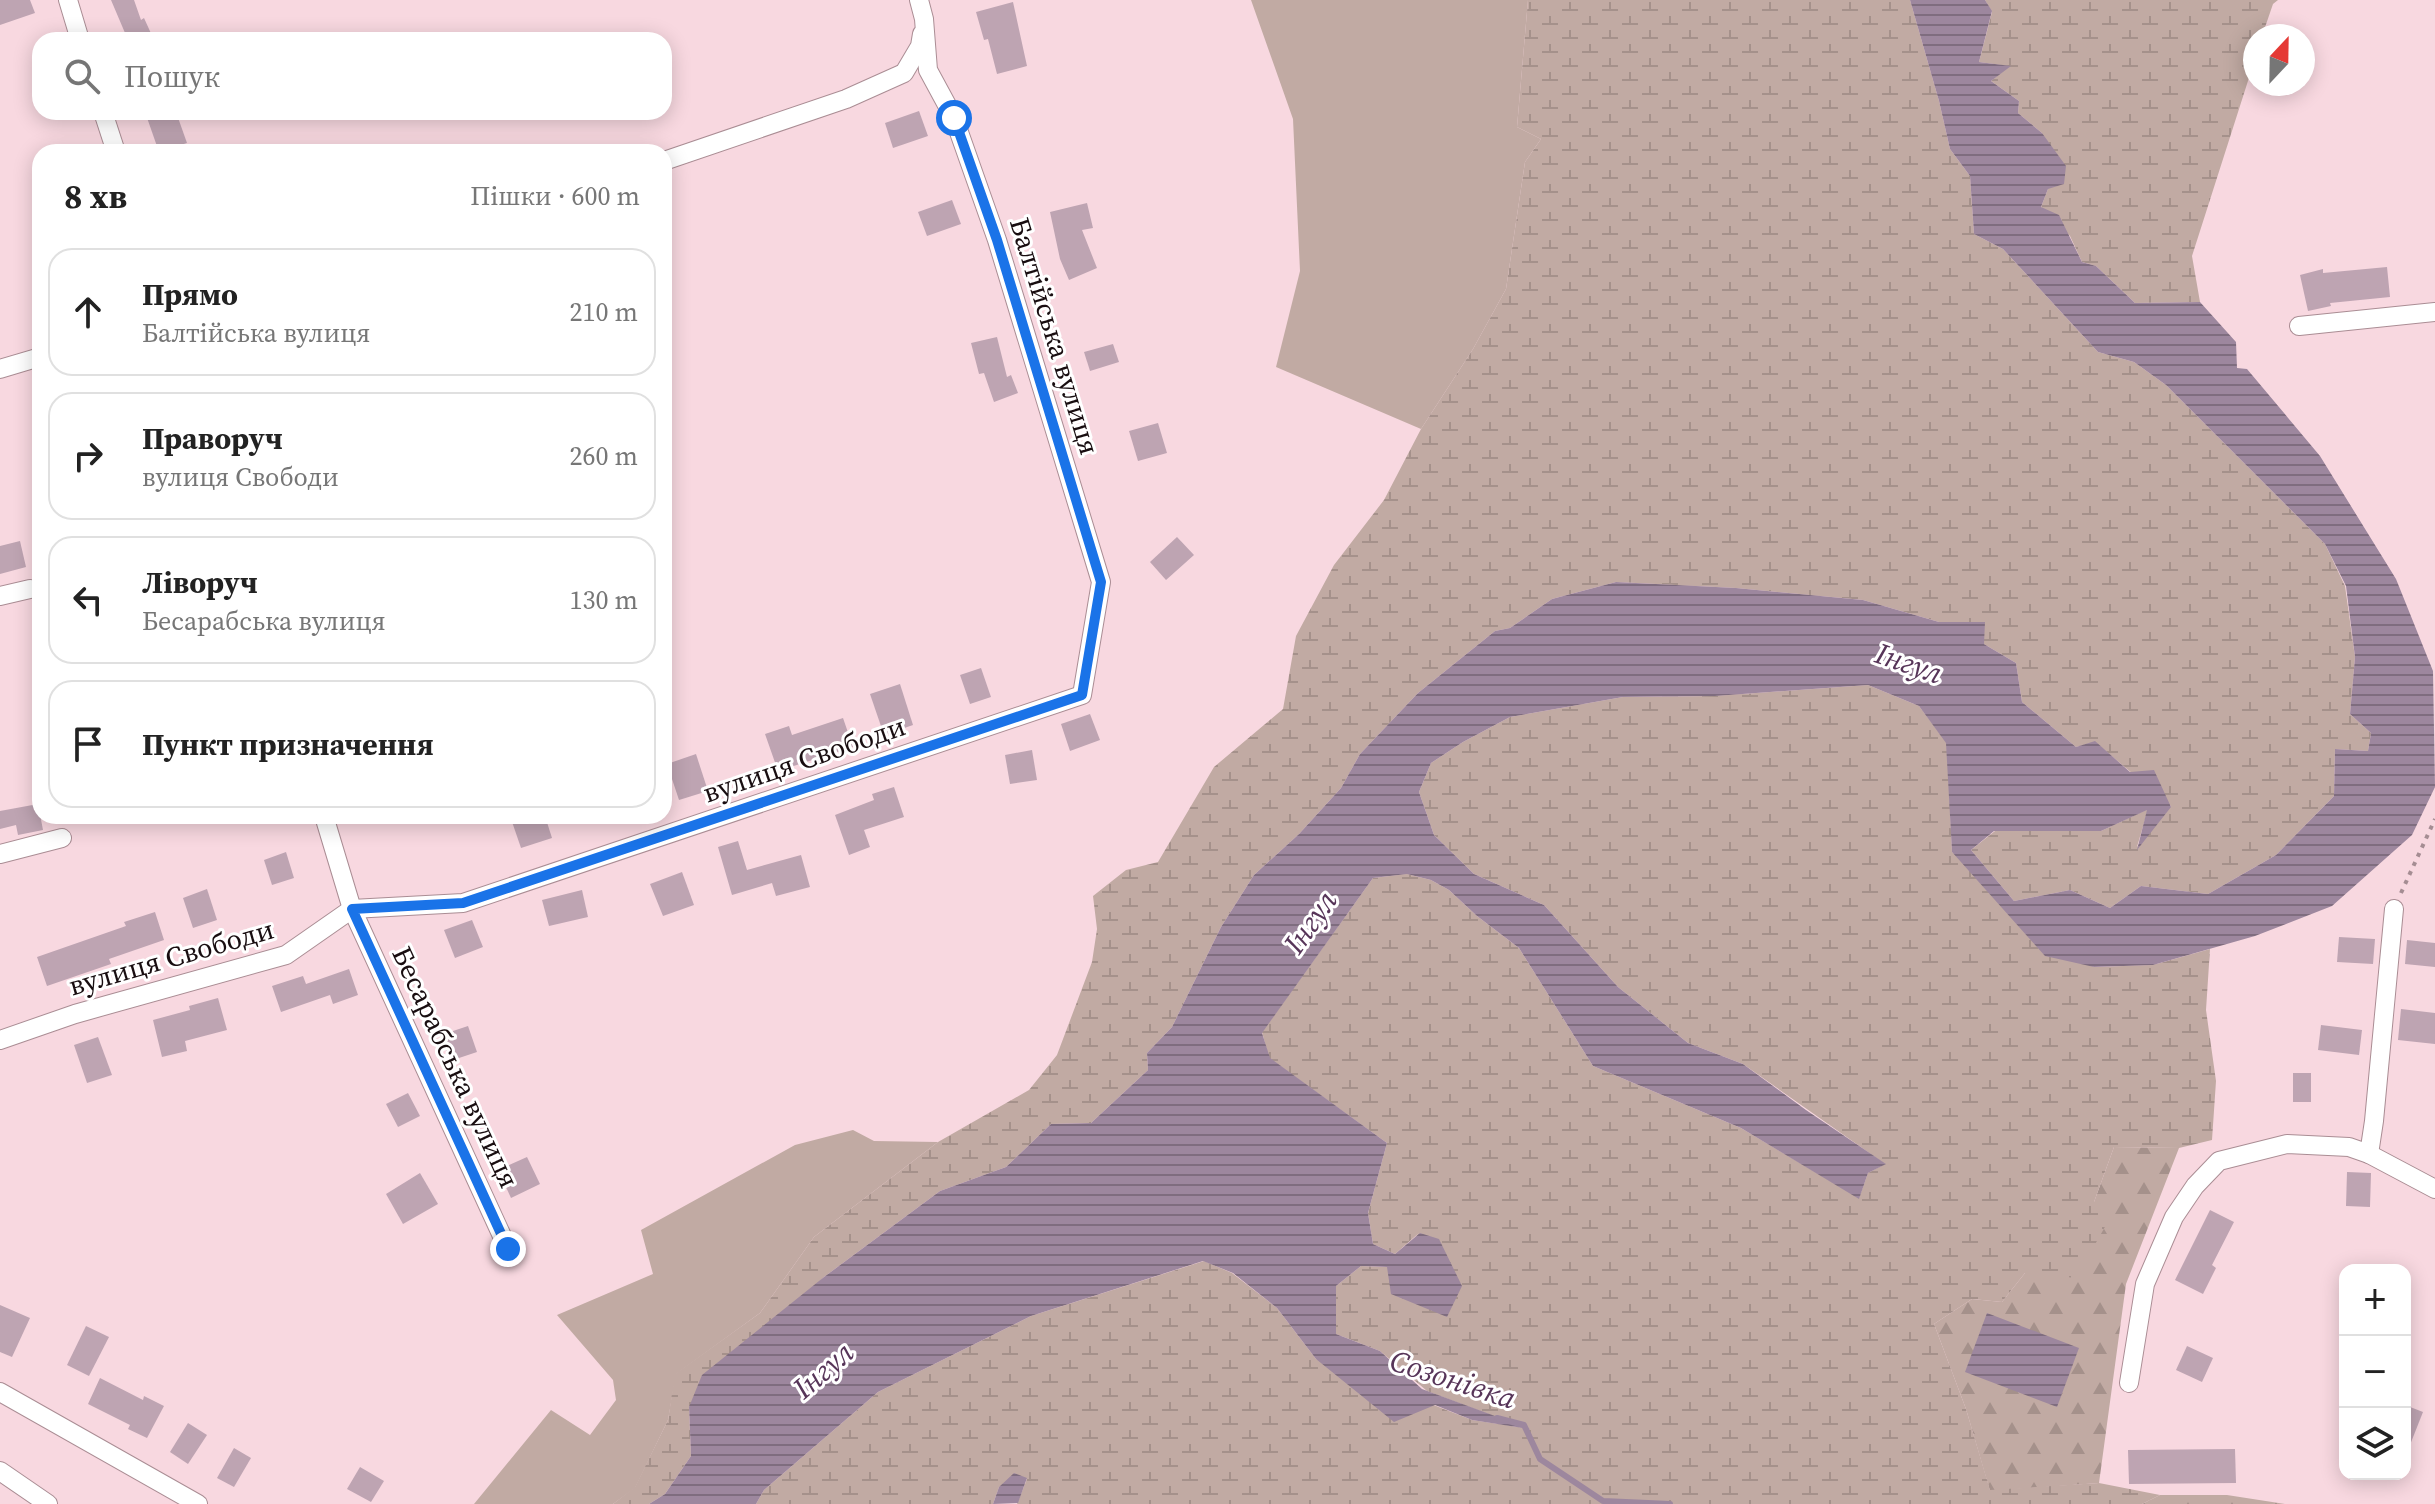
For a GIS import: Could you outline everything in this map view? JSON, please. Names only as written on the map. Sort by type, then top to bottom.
[{"type":"street","points":[[68,0],[78,32]]},
{"type":"street","name":"Балтійська вулиця","points":[[919,0],[924,19],[928,70],[954,118],[997,240],[1101,582],[1082,695]]},
{"type":"street","points":[[672,158],[846,99],[904,73],[920,46],[924,19]]},
{"type":"street","points":[[106,120],[113,144]]},
{"type":"street","points":[[2299,326],[2435,312]]},
{"type":"street","points":[[0,369],[32,359]]},
{"type":"street","points":[[0,596],[30,589]]},
{"type":"street","name":"вулиця Свободи","points":[[0,1040],[75,1014],[286,955],[352,909],[463,903],[1082,695]]},
{"type":"street","name":"Бесарабська вулиця","points":[[326,824],[352,909],[508,1249]]},
{"type":"street","points":[[0,854],[62,838]]},
{"type":"street","points":[[2369,1154],[2394,909]]},
{"type":"street","points":[[2129,1383],[2145,1284],[2174,1217],[2195,1186],[2219,1161],[2287,1144],[2349,1147],[2369,1154],[2435,1189]]},
{"type":"street","points":[[0,1392],[198,1504]]},
{"type":"street","points":[[0,1471],[48,1504]]},
{"type":"path","points":[[2394,909],[2435,819]]},
{"type":"green space","points":[[1251,0],[1528,0],[1517,127],[1541,139],[1525,162],[1506,289],[1473,349],[1421,429],[1276,367],[1300,271],[1293,119]]},
{"type":"green space","points":[[1528,0],[1910,0],[1950,149],[1970,176],[1974,234],[2003,249],[2098,352],[2134,362],[2166,385],[2325,544],[2345,586],[2355,657],[2350,714],[2371,733],[2368,751],[2335,749],[2334,796],[2276,855],[2208,894],[2141,886],[2110,908],[2070,890],[2014,901],[1971,850],[1995,831],[2101,831],[2148,809],[2137,847],[2171,806],[2095,742],[2076,747],[2022,702],[2016,663],[1984,644],[1984,622],[1939,622],[1863,600],[1736,588],[1616,582],[1552,599],[1510,628],[1495,631],[1418,693],[1360,754],[1341,788],[1299,834],[1254,875],[1221,927],[1172,1027],[1147,1053],[1148,1070],[1091,1123],[1051,1124],[1006,1167],[940,1191],[824,1277],[689,1407],[691,1456],[665,1494],[649,1504],[613,1504],[635,1487],[668,1420],[675,1374],[760,1313],[814,1237],[938,1142],[1029,1090],[1057,1055],[1092,962],[1097,929],[1093,896],[1126,870],[1158,862],[1214,767],[1283,709],[1296,636],[1334,565],[1384,500],[1421,429],[1473,349],[1506,289],[1525,162],[1541,139],[1517,127]]},
{"type":"green space","points":[[1985,0],[2278,0],[2273,4],[2266,24],[2243,24],[2243,96],[2192,256],[2200,302],[2135,303],[2096,266],[2082,262],[2070,236],[2041,207],[2048,189],[2042,133],[2018,113],[2019,101],[1991,81],[2009,66],[1979,62],[1992,12]]},
{"type":"green space","points":[[1868,685],[1919,706],[1947,743],[1952,852],[2094,967],[2153,965],[2210,949],[2206,1010],[2216,1081],[2212,1140],[2179,1148],[2114,1147],[2094,1202],[2110,1218],[2076,1278],[2025,1273],[2002,1302],[1972,1299],[1934,1324],[1966,1409],[1990,1490],[2099,1483],[2160,1495],[2142,1504],[1017,1504],[1027,1479],[999,1487],[993,1504],[756,1504],[764,1490],[878,1392],[1031,1316],[1204,1261],[1232,1273],[1277,1308],[1316,1359],[1472,1420],[1525,1428],[1427,1391],[1380,1351],[1336,1334],[1336,1286],[1361,1266],[1387,1267],[1419,1233],[1395,1254],[1373,1244],[1368,1213],[1387,1143],[1269,1058],[1262,1032],[1373,878],[1407,874],[1431,880],[1449,890],[1519,948],[1593,1066],[1741,1128],[1859,1198],[1868,1173],[1885,1164],[1743,1064],[1688,1043],[1618,987],[1544,905],[1474,874],[1434,835],[1419,792],[1431,763],[1510,717],[1623,697],[1715,696]]},
{"type":"green space","points":[[853,1130],[874,1141],[938,1142],[814,1237],[760,1313],[676,1374],[668,1420],[635,1488],[613,1504],[474,1504],[551,1410],[590,1435],[616,1400],[613,1380],[557,1315],[653,1274],[641,1230],[795,1145]]},
{"type":"green space","points":[[2114,1147],[2179,1148],[2126,1284],[2099,1483],[1990,1491],[1966,1409],[1934,1324],[1972,1299],[2002,1302],[2025,1273],[2094,1202]]},
{"type":"green space","points":[[2160,1495],[2227,1495],[2285,1504],[2142,1504]]},
{"type":"water","name":"Інгул","points":[[1910,0],[1985,0],[1992,11],[1979,62],[2011,66],[1991,81],[2019,101],[2018,113],[2042,133],[2066,166],[2064,184],[2048,189],[2041,207],[2059,215],[2082,262],[2096,266],[2135,303],[2200,302],[2236,342],[2237,368],[2247,369],[2320,456],[2396,579],[2433,671],[2435,787],[2412,835],[2332,906],[2255,936],[2153,965],[2094,967],[2045,956],[1952,852],[1946,743],[1919,706],[1868,685],[1715,696],[1623,697],[1510,717],[1431,763],[1419,792],[1434,835],[1474,874],[1544,905],[1618,987],[1688,1043],[1743,1064],[1886,1164],[1868,1173],[1859,1199],[1741,1128],[1593,1066],[1519,948],[1449,890],[1431,880],[1407,874],[1373,878],[1262,1033],[1270,1058],[1387,1143],[1368,1213],[1373,1244],[1395,1254],[1420,1233],[1439,1239],[1462,1286],[1447,1317],[1391,1294],[1387,1267],[1361,1266],[1336,1286],[1336,1334],[1380,1351],[1422,1389],[1530,1429],[1472,1420],[1435,1405],[1394,1422],[1316,1359],[1277,1308],[1233,1273],[1203,1261],[1031,1316],[878,1392],[764,1490],[756,1504],[649,1504],[665,1494],[691,1456],[689,1407],[702,1375],[824,1277],[940,1191],[1006,1167],[1051,1124],[1091,1123],[1148,1070],[1147,1053],[1172,1027],[1221,927],[1254,875],[1299,834],[1341,788],[1360,754],[1418,693],[1495,631],[1510,628],[1552,599],[1616,582],[1736,588],[1863,600],[1939,622],[1985,622],[1984,644],[2016,663],[2022,702],[2076,747],[2095,741],[2130,772],[2154,770],[2171,807],[2137,850],[2147,810],[2101,831],[1994,831],[1971,850],[2014,901],[2070,890],[2110,908],[2141,886],[2208,894],[2276,855],[2334,796],[2335,749],[2368,751],[2371,733],[2350,714],[2355,657],[2346,586],[2325,544],[2166,385],[2134,362],[2098,352],[2003,249],[1974,234],[1970,176],[1950,149]]},
{"type":"water","points":[[1987,1313],[2079,1348],[2057,1407],[1965,1372]]},
{"type":"water","points":[[1014,1473],[1027,1478],[1018,1503],[993,1504],[999,1487]]},
{"type":"building","points":[[0,0],[30,0],[35,13],[0,25]]},
{"type":"building","points":[[111,0],[134,0],[141,20],[144,18],[150,32],[125,32]]},
{"type":"building","points":[[1013,2],[1027,66],[997,74],[988,39],[984,40],[976,12]]},
{"type":"building","points":[[919,111],[928,136],[893,148],[885,123]]},
{"type":"building","points":[[148,120],[179,120],[187,143],[156,144]]},
{"type":"building","points":[[952,200],[961,224],[927,236],[918,212]]},
{"type":"building","points":[[1087,203],[1093,228],[1082,230],[1097,268],[1069,280],[1060,259],[1050,212]]},
{"type":"building","points":[[2387,267],[2390,297],[2330,303],[2331,306],[2308,311],[2300,275],[2323,269],[2323,273]]},
{"type":"building","points":[[997,337],[1007,377],[1011,375],[1018,393],[994,402],[984,373],[979,374],[971,343]]},
{"type":"building","points":[[1113,344],[1119,362],[1090,371],[1084,352]]},
{"type":"building","points":[[1158,423],[1167,453],[1138,461],[1129,431]]},
{"type":"building","points":[[1177,537],[1194,555],[1166,580],[1150,562]]},
{"type":"building","points":[[20,541],[26,567],[0,574],[0,546]]},
{"type":"building","points":[[981,668],[991,697],[970,704],[960,675]]},
{"type":"building","points":[[900,684],[913,725],[884,735],[870,694]]},
{"type":"building","points":[[1090,714],[1100,740],[1070,751],[1061,724]]},
{"type":"building","points":[[843,718],[853,747],[778,771],[765,734],[789,726],[792,735]]},
{"type":"building","points":[[1032,750],[1037,780],[1010,784],[1005,755]]},
{"type":"building","points":[[696,754],[708,791],[679,800],[672,779],[672,762]]},
{"type":"building","points":[[894,787],[904,817],[864,830],[870,847],[849,855],[835,815],[874,800],[872,794]]},
{"type":"building","points":[[32,805],[32,824],[42,824],[43,830],[18,835],[16,825],[0,829],[0,811]]},
{"type":"building","points":[[513,824],[548,824],[552,838],[521,848]]},
{"type":"building","points":[[738,841],[747,870],[801,855],[810,887],[776,896],[772,883],[732,895],[718,847]]},
{"type":"building","points":[[286,852],[294,878],[272,885],[264,860]]},
{"type":"building","points":[[682,872],[694,905],[663,916],[650,884]]},
{"type":"building","points":[[207,889],[217,920],[193,928],[183,898]]},
{"type":"building","points":[[582,890],[588,917],[549,926],[542,900]]},
{"type":"building","points":[[155,912],[164,940],[109,959],[111,964],[47,986],[37,957],[126,926],[124,922]]},
{"type":"building","points":[[472,920],[483,947],[455,958],[444,930]]},
{"type":"building","points":[[2339,937],[2375,939],[2373,964],[2337,962]]},
{"type":"building","points":[[2407,940],[2435,943],[2435,967],[2405,964]]},
{"type":"building","points":[[349,969],[358,995],[333,1004],[330,995],[281,1012],[272,986],[303,976],[306,984]]},
{"type":"building","points":[[218,998],[227,1030],[185,1041],[187,1051],[162,1057],[153,1020]]},
{"type":"building","points":[[2401,1009],[2435,1013],[2435,1044],[2398,1040]]},
{"type":"building","points":[[2321,1025],[2362,1030],[2359,1055],[2318,1050]]},
{"type":"building","points":[[468,1026],[477,1052],[450,1061],[441,1035]]},
{"type":"building","points":[[98,1037],[112,1075],[87,1083],[74,1045]]},
{"type":"building","points":[[2293,1073],[2311,1073],[2311,1102],[2293,1102]]},
{"type":"building","points":[[408,1093],[420,1116],[398,1127],[386,1104]]},
{"type":"building","points":[[527,1157],[540,1184],[511,1198],[498,1170]]},
{"type":"building","points":[[2347,1172],[2371,1173],[2370,1207],[2346,1206]]},
{"type":"building","points":[[420,1173],[438,1204],[403,1224],[386,1194]]},
{"type":"building","points":[[2210,1210],[2234,1222],[2212,1265],[2216,1268],[2203,1294],[2175,1280]]},
{"type":"building","points":[[0,1305],[30,1318],[12,1357],[0,1352]]},
{"type":"building","points":[[86,1326],[109,1337],[89,1376],[67,1365]]},
{"type":"building","points":[[2187,1346],[2213,1358],[2202,1382],[2176,1370]]},
{"type":"building","points":[[100,1378],[143,1400],[144,1396],[164,1406],[147,1438],[128,1429],[130,1425],[88,1404]]},
{"type":"building","points":[[2411,1407],[2423,1412],[2411,1442]]},
{"type":"building","points":[[188,1423],[207,1435],[188,1464],[170,1452]]},
{"type":"building","points":[[234,1448],[251,1458],[234,1487],[217,1478]]},
{"type":"building","points":[[2235,1449],[2236,1483],[2129,1484],[2128,1450]]},
{"type":"building","points":[[360,1467],[384,1481],[371,1502],[347,1489]]},
{"type":"waterway","name":"Созонівка","points":[[1497,1418],[1524,1425],[1540,1459],[1603,1501],[1670,1504]]},
{"type":"route","points":[[508,1249],[352,909],[463,903],[1082,695],[1101,582],[997,240],[954,118]]}]
